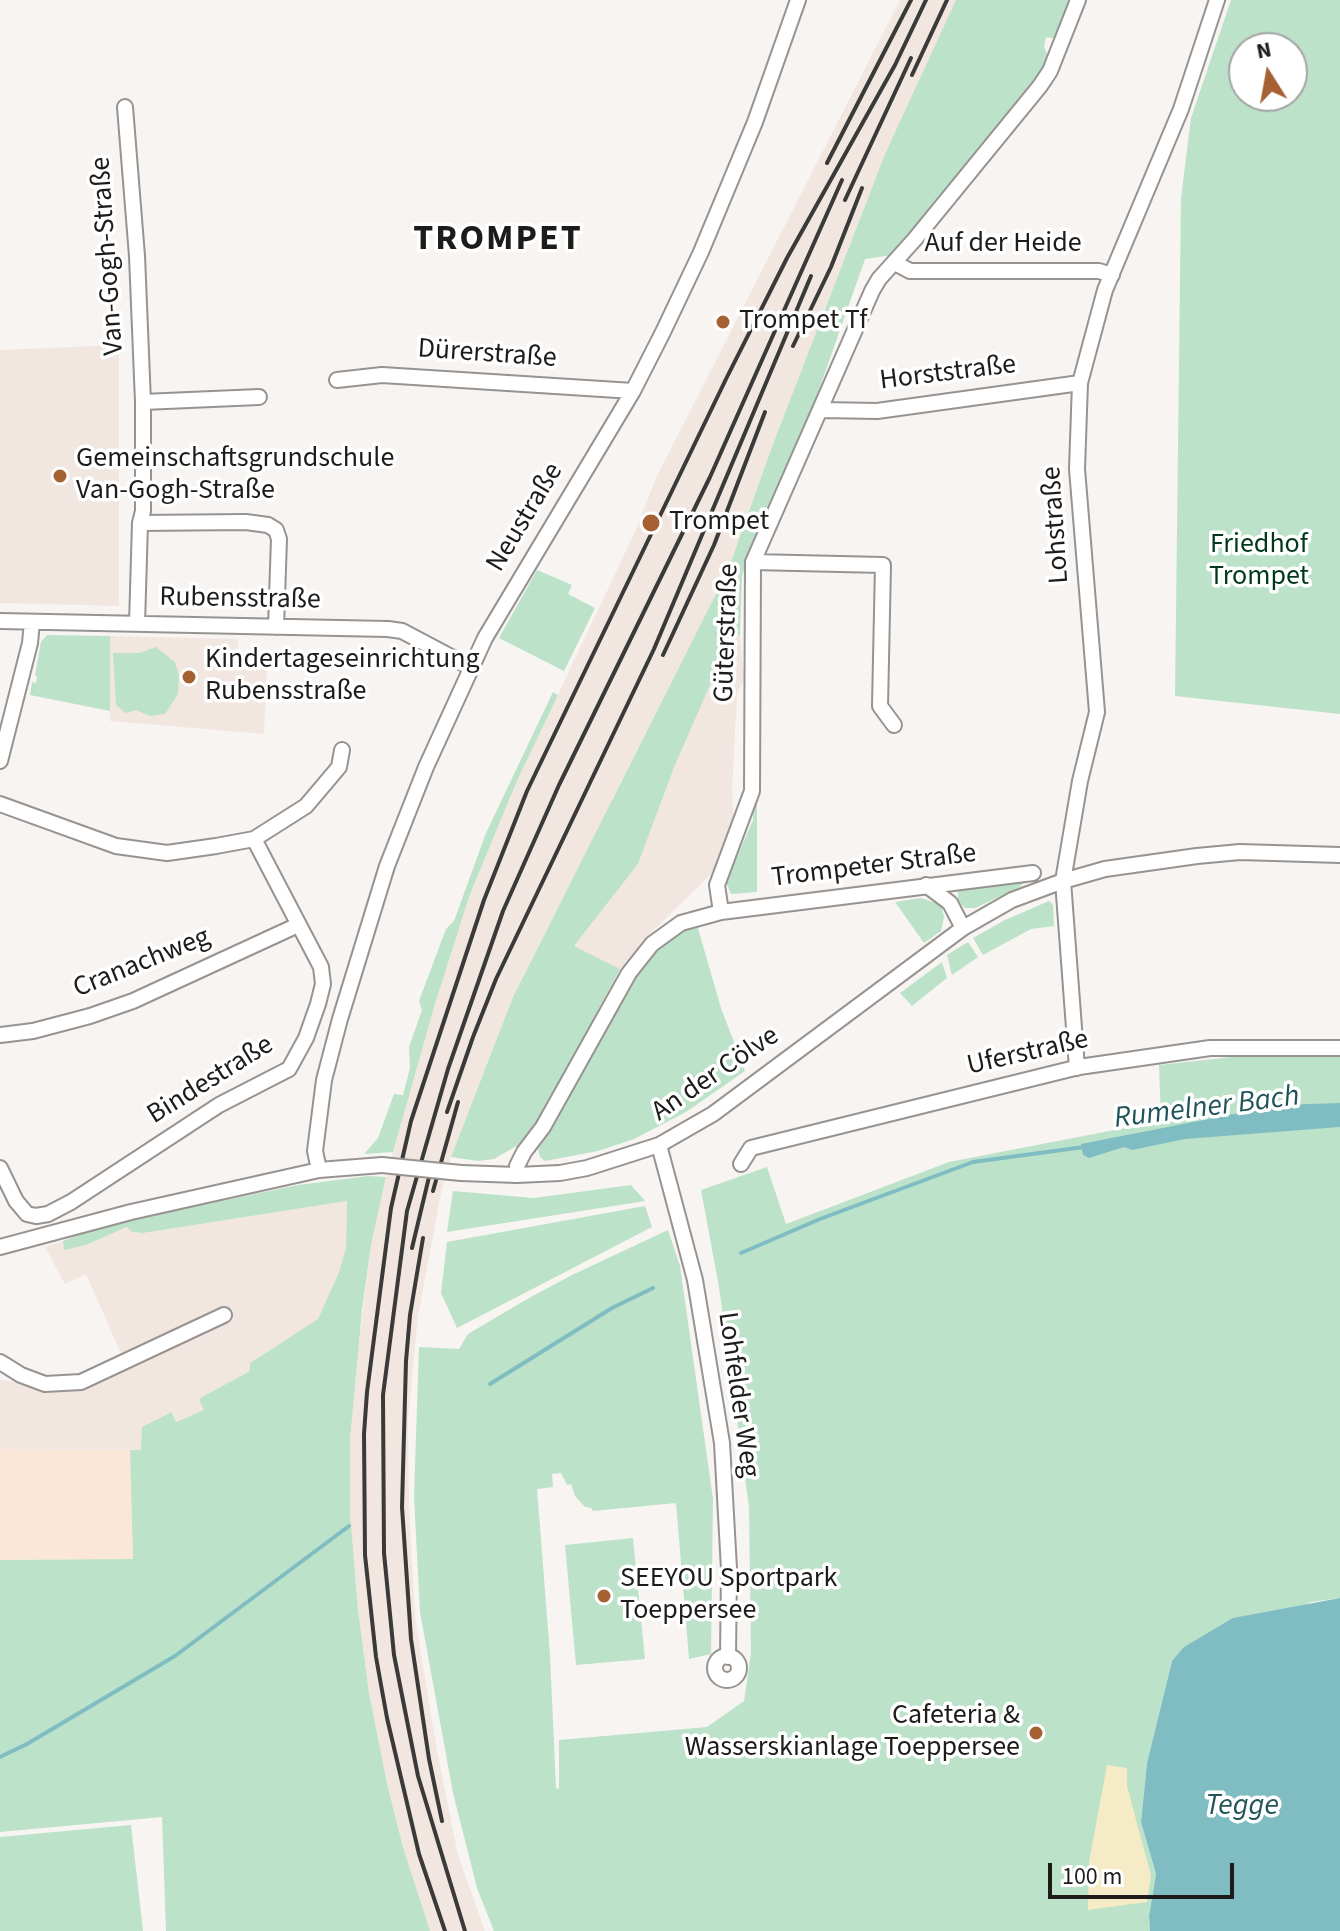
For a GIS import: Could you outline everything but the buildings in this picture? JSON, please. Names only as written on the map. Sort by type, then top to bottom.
[{"type":"street","name":"Neustraße","points":[[319,1170],[315,1151],[326,1074],[340,1019],[387,866],[426,767],[470,667],[520,576],[633,391],[701,252],[755,122],[798,0]]},
{"type":"street","name":"Güterstraße","points":[[721,912],[717,885],[752,791],[753,562],[872,291],[1040,86],[1050,71],[1078,0]]},
{"type":"street","name":"Lohstraße","points":[[1077,1068],[1063,881],[1080,781],[1097,712],[1077,469],[1080,383],[1105,290],[1181,109],[1217,0]]},
{"type":"street","name":"Van-Gogh-Straße","points":[[125,107],[137,256],[143,402],[143,511],[137,624]]},
{"type":"street","name":"Auf der Heide","points":[[895,263],[910,271],[1099,271],[1112,275]]},
{"type":"street","name":"Dürerstraße","points":[[337,380],[382,375],[633,391]]},
{"type":"street","name":"Horststraße","points":[[822,410],[877,411],[1080,383]]},
{"type":"street","points":[[143,402],[259,397]]},
{"type":"street","points":[[140,523],[246,522],[268,525],[276,530],[279,539],[276,627]]},
{"type":"street","points":[[753,562],[883,565],[880,706],[894,725]]},
{"type":"street","name":"Rubensstraße","points":[[0,621],[388,629],[402,631],[470,667]]},
{"type":"street","points":[[0,761],[29,649],[32,622]]},
{"type":"street","points":[[0,804],[116,846],[167,853],[254,839],[306,806],[339,767],[342,750]]},
{"type":"street","name":"Bindestraße","points":[[0,1168],[16,1201],[27,1214],[48,1214],[219,1105],[289,1069],[306,1038],[323,984],[321,967],[254,839]]},
{"type":"street","points":[[1063,881],[1105,869],[1197,856],[1240,852],[1340,855]]},
{"type":"street","name":"Trompeter Straße","points":[[721,912],[1033,873]]},
{"type":"street","name":"An der Cölve","points":[[0,1247],[131,1212],[319,1170],[382,1165],[461,1173],[560,1173],[587,1168],[659,1145],[713,1114],[963,928],[1012,900],[1063,881]]},
{"type":"street","points":[[926,885],[950,903],[963,928]]},
{"type":"street","points":[[517,1175],[517,1166],[524,1152],[543,1127],[629,973],[652,944],[681,923],[721,912]]},
{"type":"street","name":"Cranachweg","points":[[0,1035],[47,1027],[133,1001],[298,925]]},
{"type":"street","name":"Uferstraße","points":[[741,1164],[751,1148],[1077,1068],[1210,1048],[1340,1048]]},
{"type":"street","name":"Lohfelder Weg","points":[[659,1145],[695,1280],[722,1443],[729,1569],[728,1657]]},
{"type":"street","points":[[0,1362],[21,1375],[45,1384],[81,1382],[224,1315]]},
{"type":"shaded area","points":[[900,0],[956,0],[885,154],[728,570],[513,997],[442,1188],[418,1316],[408,1421],[415,1617],[458,1855],[485,1931],[430,1931],[403,1847],[369,1693],[350,1511],[350,1440],[357,1360],[371,1245],[386,1177],[469,897],[516,783],[634,534],[657,476]]},
{"type":"shaded area","name":"Gemeinschaftsgrundschule Van-Gogh-Straße","points":[[119,345],[119,606],[0,603],[0,350]]},
{"type":"shaded area","points":[[740,635],[744,680],[737,694],[732,791],[734,824],[713,872],[620,969],[574,946],[638,864],[675,765],[714,676],[723,637]]},
{"type":"shaded area","name":"Kindertageseinrichtung Rubensstraße","points":[[110,636],[238,639],[238,656],[250,657],[250,666],[267,667],[264,734],[110,721]]},
{"type":"shaded area","points":[[347,1201],[346,1248],[318,1319],[250,1363],[250,1371],[200,1399],[204,1410],[176,1422],[173,1412],[141,1450],[0,1449],[0,1380],[59,1388],[123,1358],[86,1274],[65,1284],[45,1247],[63,1241],[65,1249],[86,1245],[128,1227],[132,1232],[143,1233]]},
{"type":"shaded area","points":[[0,1449],[130,1450],[133,1559],[0,1560]]},
{"type":"green space","points":[[956,0],[1070,0],[1057,39],[1046,37],[1044,46],[1049,60],[1045,71],[932,214],[893,255],[865,259],[809,418],[753,543],[742,576],[740,635],[723,637],[714,676],[675,765],[638,864],[574,946],[620,969],[535,1128],[520,1144],[494,1159],[478,1161],[451,1157],[513,997],[728,570],[885,154]]},
{"type":"green space","name":"Friedhof Trompet","points":[[1231,0],[1340,0],[1340,714],[1175,696],[1181,198],[1191,118]]},
{"type":"green space","points":[[537,570],[572,585],[568,594],[595,608],[564,671],[499,638]]},
{"type":"green space","points":[[47,635],[110,636],[110,711],[30,695],[32,682],[36,683],[41,642]]},
{"type":"green space","points":[[156,647],[175,662],[179,675],[178,694],[165,714],[150,716],[136,710],[126,713],[116,705],[113,653],[139,653]]},
{"type":"green space","points":[[553,692],[558,695],[516,783],[469,897],[393,1152],[364,1154],[378,1138],[394,1094],[403,1095],[410,1068],[409,1047],[422,1010],[419,1001],[446,929],[454,921],[486,833]]},
{"type":"green space","points":[[757,801],[757,892],[731,894],[726,882],[753,820],[753,803]]},
{"type":"green space","points":[[1025,881],[1020,887],[975,908],[965,908],[958,901],[958,889]]},
{"type":"green space","points":[[921,898],[936,903],[942,908],[944,917],[941,931],[924,943],[895,902]]},
{"type":"green space","points":[[1049,901],[1053,905],[1054,926],[1031,929],[983,955],[973,938]]},
{"type":"green space","points":[[697,925],[721,1008],[745,1071],[686,1112],[634,1139],[598,1151],[545,1161],[538,1149],[629,983],[646,959],[666,940]]},
{"type":"green space","points":[[968,942],[978,957],[952,975],[947,955]]},
{"type":"green space","points":[[942,962],[947,978],[912,1006],[900,993]]},
{"type":"green space","points":[[1250,1055],[1340,1056],[1340,1598],[1311,1602],[1172,1661],[1147,1763],[1141,1822],[1156,1874],[1149,1916],[1150,1931],[494,1931],[477,1888],[453,1793],[420,1612],[414,1497],[419,1347],[459,1349],[468,1334],[529,1298],[668,1230],[680,1266],[713,1499],[711,1654],[689,1659],[676,1503],[593,1511],[575,1496],[571,1484],[567,1485],[561,1473],[552,1474],[553,1487],[537,1489],[550,1655],[556,1788],[559,1789],[559,1740],[707,1727],[744,1701],[751,1653],[749,1507],[719,1287],[701,1190],[767,1167],[786,1224],[949,1162],[1161,1121],[1159,1065]]},
{"type":"green space","points":[[368,1176],[386,1177],[371,1245],[362,1310],[350,1440],[350,1511],[358,1610],[369,1693],[388,1788],[430,1931],[166,1931],[162,1817],[0,1832],[0,1560],[133,1559],[130,1450],[141,1450],[142,1427],[172,1412],[176,1422],[204,1410],[199,1399],[250,1371],[250,1363],[318,1319],[346,1248],[347,1201],[143,1233],[132,1232],[127,1227],[86,1245],[64,1250],[63,1241],[129,1220],[298,1185]]},
{"type":"green space","points":[[631,1185],[645,1201],[447,1232],[453,1191],[534,1198]]},
{"type":"green space","points":[[645,1206],[652,1227],[457,1328],[441,1293],[447,1242]]},
{"type":"green space","name":"SEEYOU Sportpark Toeppersee","points":[[633,1538],[645,1659],[576,1665],[565,1545]]},
{"type":"green space","points":[[131,1825],[143,1931],[0,1931],[0,1837]]},
{"type":"sand","points":[[1107,1765],[1127,1768],[1127,1786],[1151,1875],[1147,1902],[1088,1910],[1089,1862]]},
{"type":"water","points":[[1340,1103],[1340,1127],[1185,1139],[1132,1150],[1124,1147],[1089,1158],[1083,1155],[1081,1144],[1280,1105]]},
{"type":"water","name":"Tegge","points":[[1340,1598],[1340,1931],[1150,1931],[1149,1916],[1156,1874],[1141,1822],[1147,1763],[1172,1661],[1184,1647],[1233,1618]]},
{"type":"waterway","points":[[741,1253],[820,1219],[973,1162],[1084,1147]]},
{"type":"waterway","points":[[490,1384],[612,1308],[653,1288]]},
{"type":"waterway","points":[[0,1757],[175,1656],[349,1526]]},
{"type":"railway","points":[[827,163],[911,0]]},
{"type":"railway","points":[[445,1931],[419,1854],[387,1718],[376,1657],[365,1555],[364,1434],[367,1392],[391,1208],[411,1121],[484,900],[527,791],[787,258],[895,65],[926,0]]},
{"type":"railway","points":[[912,75],[947,0]]},
{"type":"railway","points":[[845,200],[911,58]]},
{"type":"railway","points":[[465,1931],[418,1776],[394,1655],[384,1553],[383,1395],[407,1211],[448,1069],[503,911],[559,785],[710,477],[842,180]]},
{"type":"railway","points":[[793,346],[831,267],[862,188]]},
{"type":"railway","points":[[447,1112],[496,979],[654,649],[811,276]]},
{"type":"railway","points":[[663,655],[714,545],[765,412]]},
{"type":"railway","points":[[433,1191],[458,1102]]},
{"type":"railway","points":[[412,1248],[429,1177]]},
{"type":"railway","points":[[423,1238],[406,1361],[402,1507],[411,1639],[429,1759],[442,1821]]},
{"type":"place","name":"Trompet Tf","points":[[723,322]]},
{"type":"place","name":"Gemeinschaftsgrundschule Van-Gogh-Straße","points":[[60,476]]},
{"type":"place","name":"Trompet","points":[[651,523]]},
{"type":"place","name":"Kindertageseinrichtung Rubensstraße","points":[[189,677]]},
{"type":"place","name":"SEEYOU Sportpark Toeppersee","points":[[604,1596]]},
{"type":"place","name":"Cafeteria & Wasserskianlage Toeppersee","points":[[1036,1733]]},
{"type":"district","name":"TROMPET","points":[[498,241]]},
{"type":"water label","name":"Rumelner Bach","points":[[1207,1109]]}]
